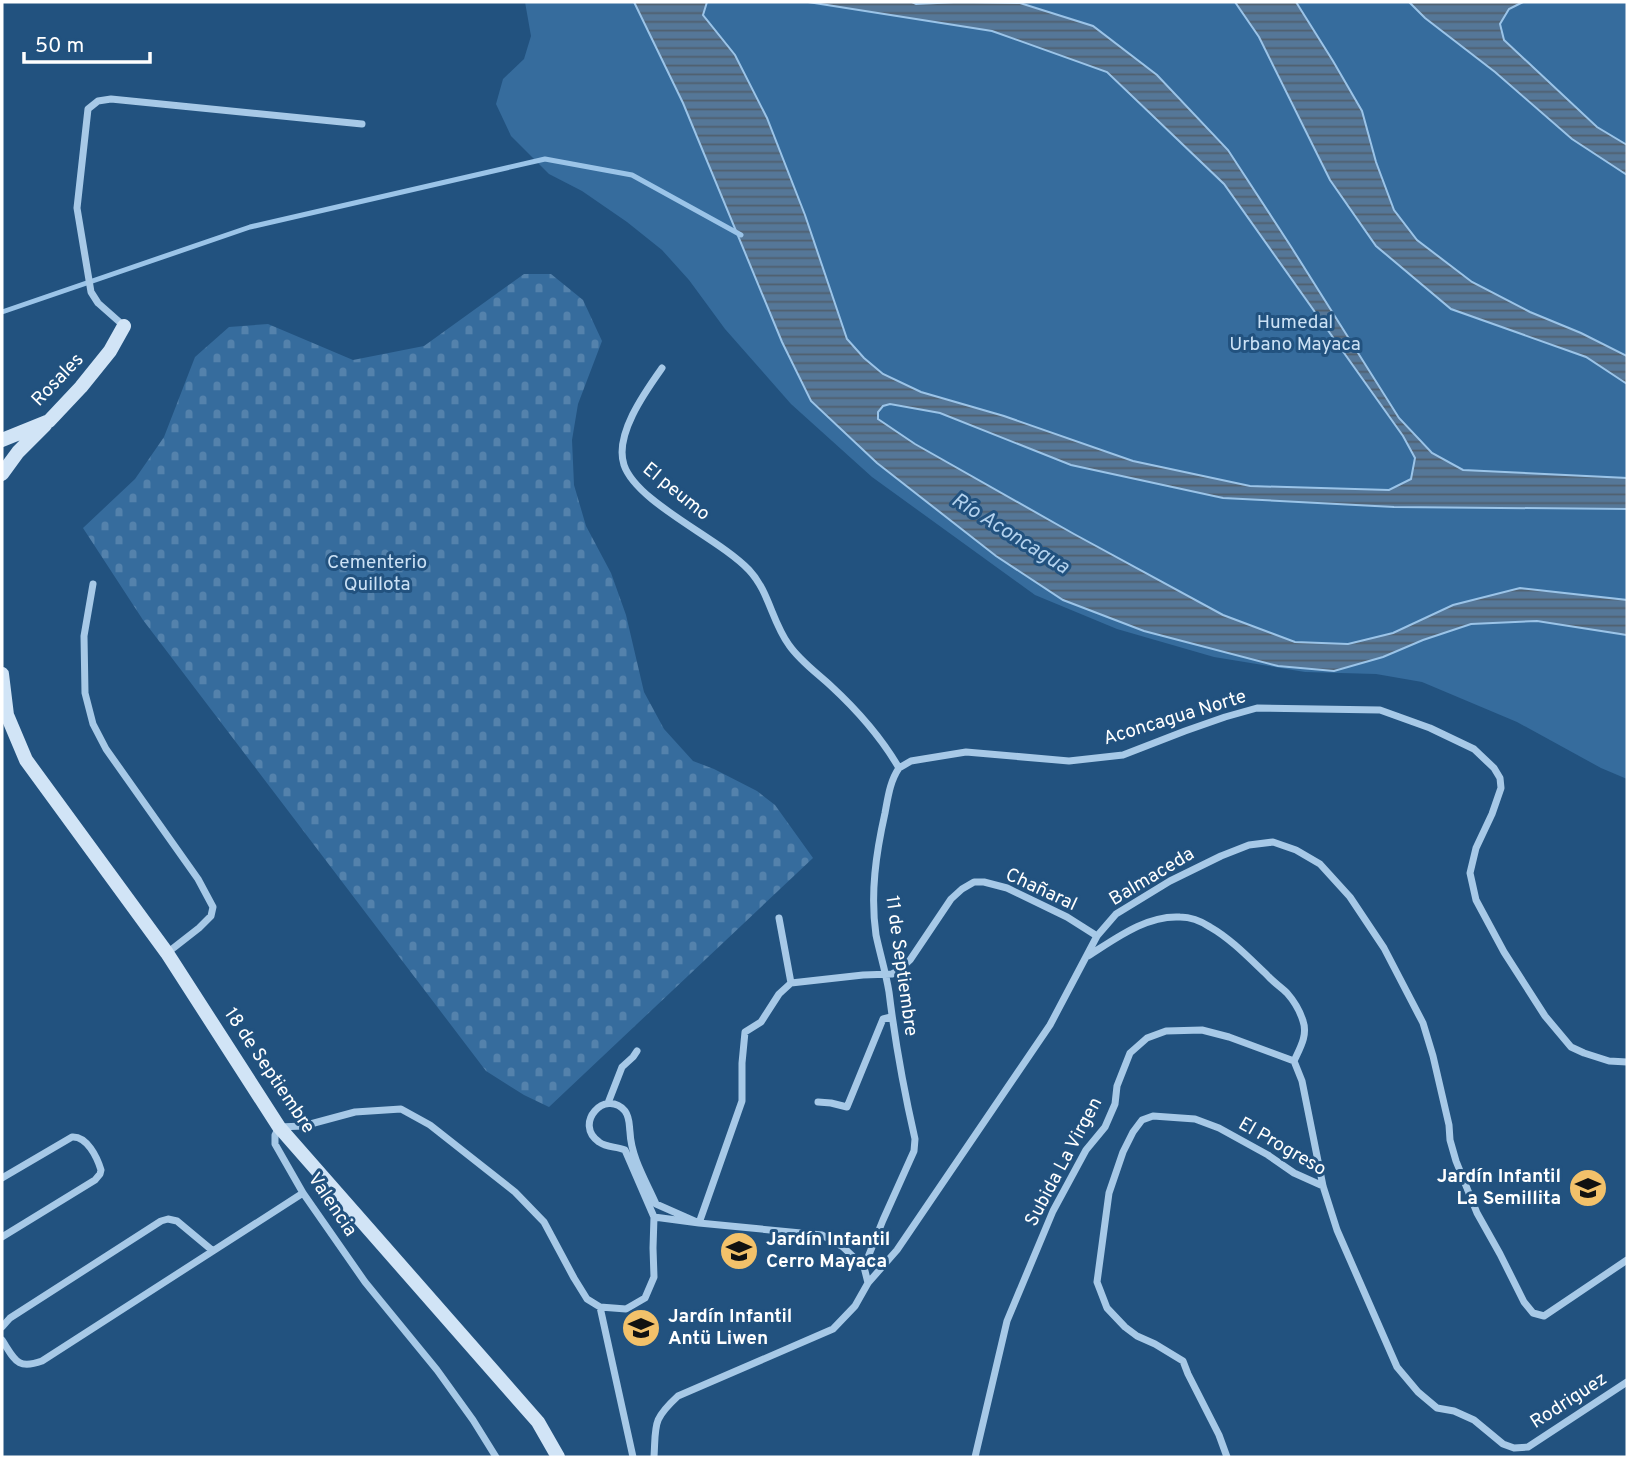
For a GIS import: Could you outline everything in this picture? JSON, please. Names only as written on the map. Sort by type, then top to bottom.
[{"type":"street","points":[[124,326],[98,303],[91,292],[77,208],[88,109],[97,101],[111,99],[362,124]]},
{"type":"street","name":"Rosales","points":[[2,440],[50,421],[110,351],[124,326]]},
{"type":"street","name":"El peumo","points":[[662,368],[645,392],[626,431],[622,448],[623,462],[630,477],[675,516],[746,566],[762,587],[789,645],[867,722],[888,748],[899,768]]},
{"type":"street","points":[[2,474],[18,452],[50,421]]},
{"type":"street","points":[[93,584],[84,636],[85,693],[93,724],[106,749],[198,879],[213,907],[211,916],[167,953]]},
{"type":"street","name":"18 de Septiembre","points":[[2,674],[7,715],[26,760],[167,953],[279,1127],[538,1422],[558,1457]]},
{"type":"street","name":"Aconcagua Norte","points":[[899,768],[911,761],[966,752],[1069,761],[1123,755],[1205,724],[1257,708],[1380,710],[1430,728],[1474,749],[1494,768],[1500,778],[1501,788],[1476,848],[1470,873],[1476,900],[1504,952],[1545,1016],[1571,1047],[1584,1054],[1627,1062]]},
{"type":"street","name":"11 de Septiembre","points":[[864,1267],[914,1152],[915,1139],[891,1017],[886,974],[876,934],[873,897],[876,858],[892,777],[899,768]]},
{"type":"street","name":"Balmaceda","points":[[654,1457],[656,1422],[678,1396],[833,1329],[855,1306],[868,1283],[897,1250],[1050,1025],[1097,936],[1116,914],[1170,881],[1250,845],[1273,842],[1283,844],[1320,864],[1350,897],[1384,948],[1423,1023],[1449,1125],[1450,1140],[1477,1213],[1524,1302],[1533,1313],[1545,1316],[1627,1260]]},
{"type":"street","name":"Chañaral","points":[[886,974],[892,974],[905,965],[951,899],[974,882],[1007,888],[1067,917],[1097,936]]},
{"type":"street","points":[[1087,957],[1118,936],[1146,923],[1163,917],[1182,916],[1209,926],[1287,994],[1298,1008],[1304,1023],[1304,1040],[1294,1061],[1302,1081],[1323,1186]]},
{"type":"street","points":[[779,918],[791,983]]},
{"type":"street","points":[[699,1223],[742,1101],[745,1032],[761,1022],[779,994],[791,983],[886,974]]},
{"type":"street","points":[[818,1102],[848,1107],[883,1019],[891,1017]]},
{"type":"street","name":"Subida La Virgen","points":[[975,1457],[1007,1321],[1053,1210],[1086,1150],[1105,1127],[1130,1054],[1147,1038],[1166,1031],[1202,1030],[1294,1061]]},
{"type":"street","points":[[608,1104],[622,1067],[637,1051]]},
{"type":"street","points":[[279,1127],[303,1126],[355,1112],[401,1109],[430,1125],[516,1192],[544,1222],[587,1299],[600,1307],[626,1309],[645,1298],[654,1277],[654,1217],[625,1150],[617,1146],[606,1146],[597,1141],[591,1133],[590,1116],[595,1110],[608,1104],[625,1112],[630,1122],[629,1133],[634,1154],[656,1204],[699,1223]]},
{"type":"street","name":"El Progreso","points":[[1227,1457],[1183,1361],[1125,1328],[1107,1308],[1097,1282],[1109,1193],[1133,1132],[1142,1120],[1153,1116],[1195,1119],[1220,1128],[1294,1173],[1323,1186],[1337,1230],[1397,1367],[1418,1392],[1437,1408],[1454,1411],[1474,1420],[1503,1444],[1514,1448],[1528,1447]]},
{"type":"street","name":"Valencia","points":[[279,1127],[275,1144],[303,1193],[365,1282],[437,1370],[496,1457]]},
{"type":"street","points":[[2,1178],[76,1136],[86,1142],[101,1170],[95,1180],[2,1237]]},
{"type":"street","points":[[2,1340],[21,1364],[28,1366],[42,1361],[303,1193]]},
{"type":"street","points":[[654,1217],[822,1235],[844,1247],[864,1267],[868,1283]]},
{"type":"street","points":[[2,1327],[10,1318],[161,1221],[177,1221],[213,1251]]},
{"type":"street","points":[[600,1307],[633,1457]]},
{"type":"street","name":"Rodriguez","points":[[1528,1447],[1627,1382]]},
{"type":"green space","name":"Humedal Urbano Mayaca","points":[[525,2],[1627,2],[1627,779],[1601,768],[1517,722],[1422,682],[1376,674],[1305,672],[1214,657],[1117,629],[1035,595],[872,477],[791,404],[725,329],[689,280],[662,250],[582,191],[549,174],[511,136],[496,104],[503,79],[524,59],[531,36]]},
{"type":"green space","name":"Cementerio Quillota","points":[[524,274],[551,274],[583,300],[602,341],[578,404],[572,440],[574,485],[586,526],[611,573],[626,615],[644,692],[664,729],[693,761],[757,791],[775,805],[813,858],[549,1107],[486,1071],[143,620],[83,528],[135,479],[164,437],[195,357],[229,327],[268,324],[353,360],[424,346]]},
{"type":"water","name":"Río Aconcagua","points":[[634,2],[707,2],[703,15],[735,55],[767,118],[805,215],[847,339],[883,374],[921,392],[1004,416],[1133,461],[1250,486],[1389,490],[1411,479],[1415,458],[1403,436],[1224,184],[1107,72],[992,31],[808,2],[1020,3],[1093,26],[1157,75],[1228,150],[1399,418],[1432,453],[1463,470],[1627,478],[1627,509],[1394,507],[1223,498],[1071,465],[940,413],[890,404],[883,406],[878,412],[878,419],[915,444],[1223,615],[1295,642],[1348,644],[1393,633],[1453,605],[1520,588],[1627,600],[1627,635],[1537,621],[1471,624],[1383,657],[1334,671],[1278,666],[1144,631],[1063,600],[996,556],[877,463],[811,401],[782,342],[683,103]]},
{"type":"water","points":[[1235,2],[1296,2],[1362,111],[1376,162],[1394,210],[1417,240],[1472,282],[1627,356],[1627,384],[1586,357],[1451,309],[1376,246],[1330,180],[1259,37]]},
{"type":"water","points":[[1409,2],[1523,2],[1509,9],[1500,24],[1504,40],[1597,127],[1627,145],[1627,175],[1572,139]]},
{"type":"waterway","points":[[2,312],[250,227],[545,159],[632,175],[741,235]]},
{"type":"place","name":"Jardín Infantil La Semillita","points":[[1588,1188]]},
{"type":"place","name":"Jardín Infantil Cerro Mayaca","points":[[739,1251]]},
{"type":"place","name":"Jardín Infantil Antü Liwen","points":[[641,1328]]}]
